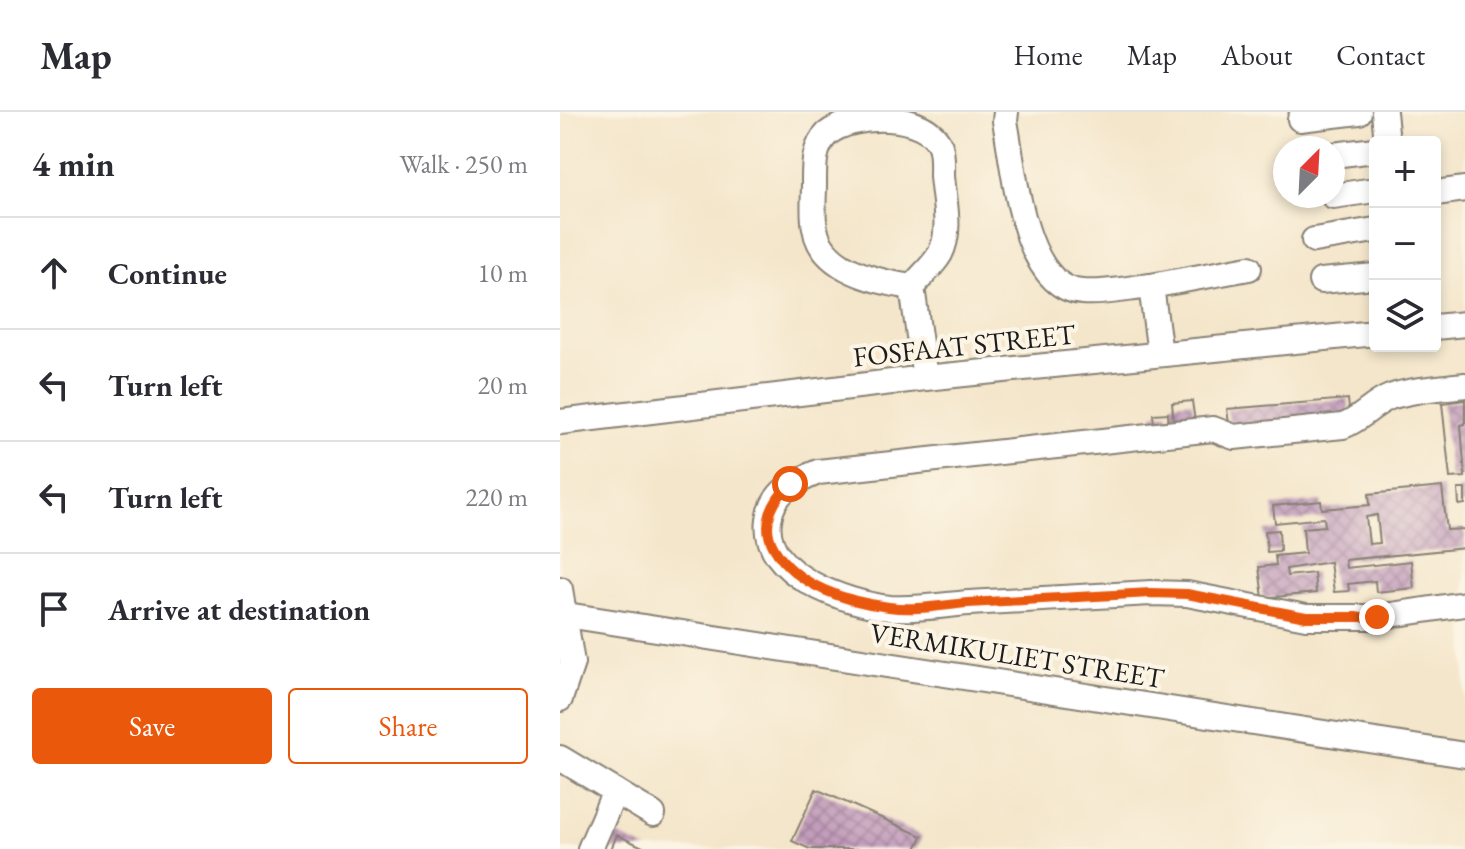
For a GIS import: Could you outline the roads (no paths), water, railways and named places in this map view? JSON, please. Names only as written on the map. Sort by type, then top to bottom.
[{"type":"street","points":[[1006,112],[1005,121],[1027,233],[1042,267],[1059,283],[1080,292],[1151,286],[1249,268]]},
{"type":"street","points":[[1300,119],[1359,112]]},
{"type":"street","points":[[1384,112],[1386,136]]},
{"type":"street","points":[[912,287],[863,276],[850,269],[829,253],[815,230],[814,159],[824,136],[841,121],[874,113],[910,115],[921,119],[940,145],[946,237],[939,255],[912,287],[925,378]]},
{"type":"street","points":[[1345,154],[1369,151]]},
{"type":"street","points":[[1441,192],[1465,189]]},
{"type":"street","points":[[1345,194],[1369,191]]},
{"type":"street","points":[[1314,240],[1369,231]]},
{"type":"street","points":[[1321,281],[1369,277]]},
{"type":"street","points":[[1151,286],[1160,354]]},
{"type":"street","points":[[1441,326],[1465,324]]},
{"type":"street","name":"FOSFAAT STREET","points":[[560,422],[925,378],[1369,334]]},
{"type":"street","points":[[1465,385],[1392,397],[1377,403],[1358,421],[1343,426],[1234,437],[1213,429],[818,472],[790,484],[776,498],[769,517],[768,537],[783,563],[806,580],[835,595],[891,608],[1151,593],[1198,596],[1306,617],[1377,617],[1465,604]]},
{"type":"street","points":[[560,589],[572,663],[560,699]]},
{"type":"street","name":"VERMIKULIET STREET","points":[[562,614],[1465,755]]},
{"type":"street","points":[[560,758],[653,814]]},
{"type":"street","points":[[590,849],[615,791]]}]
